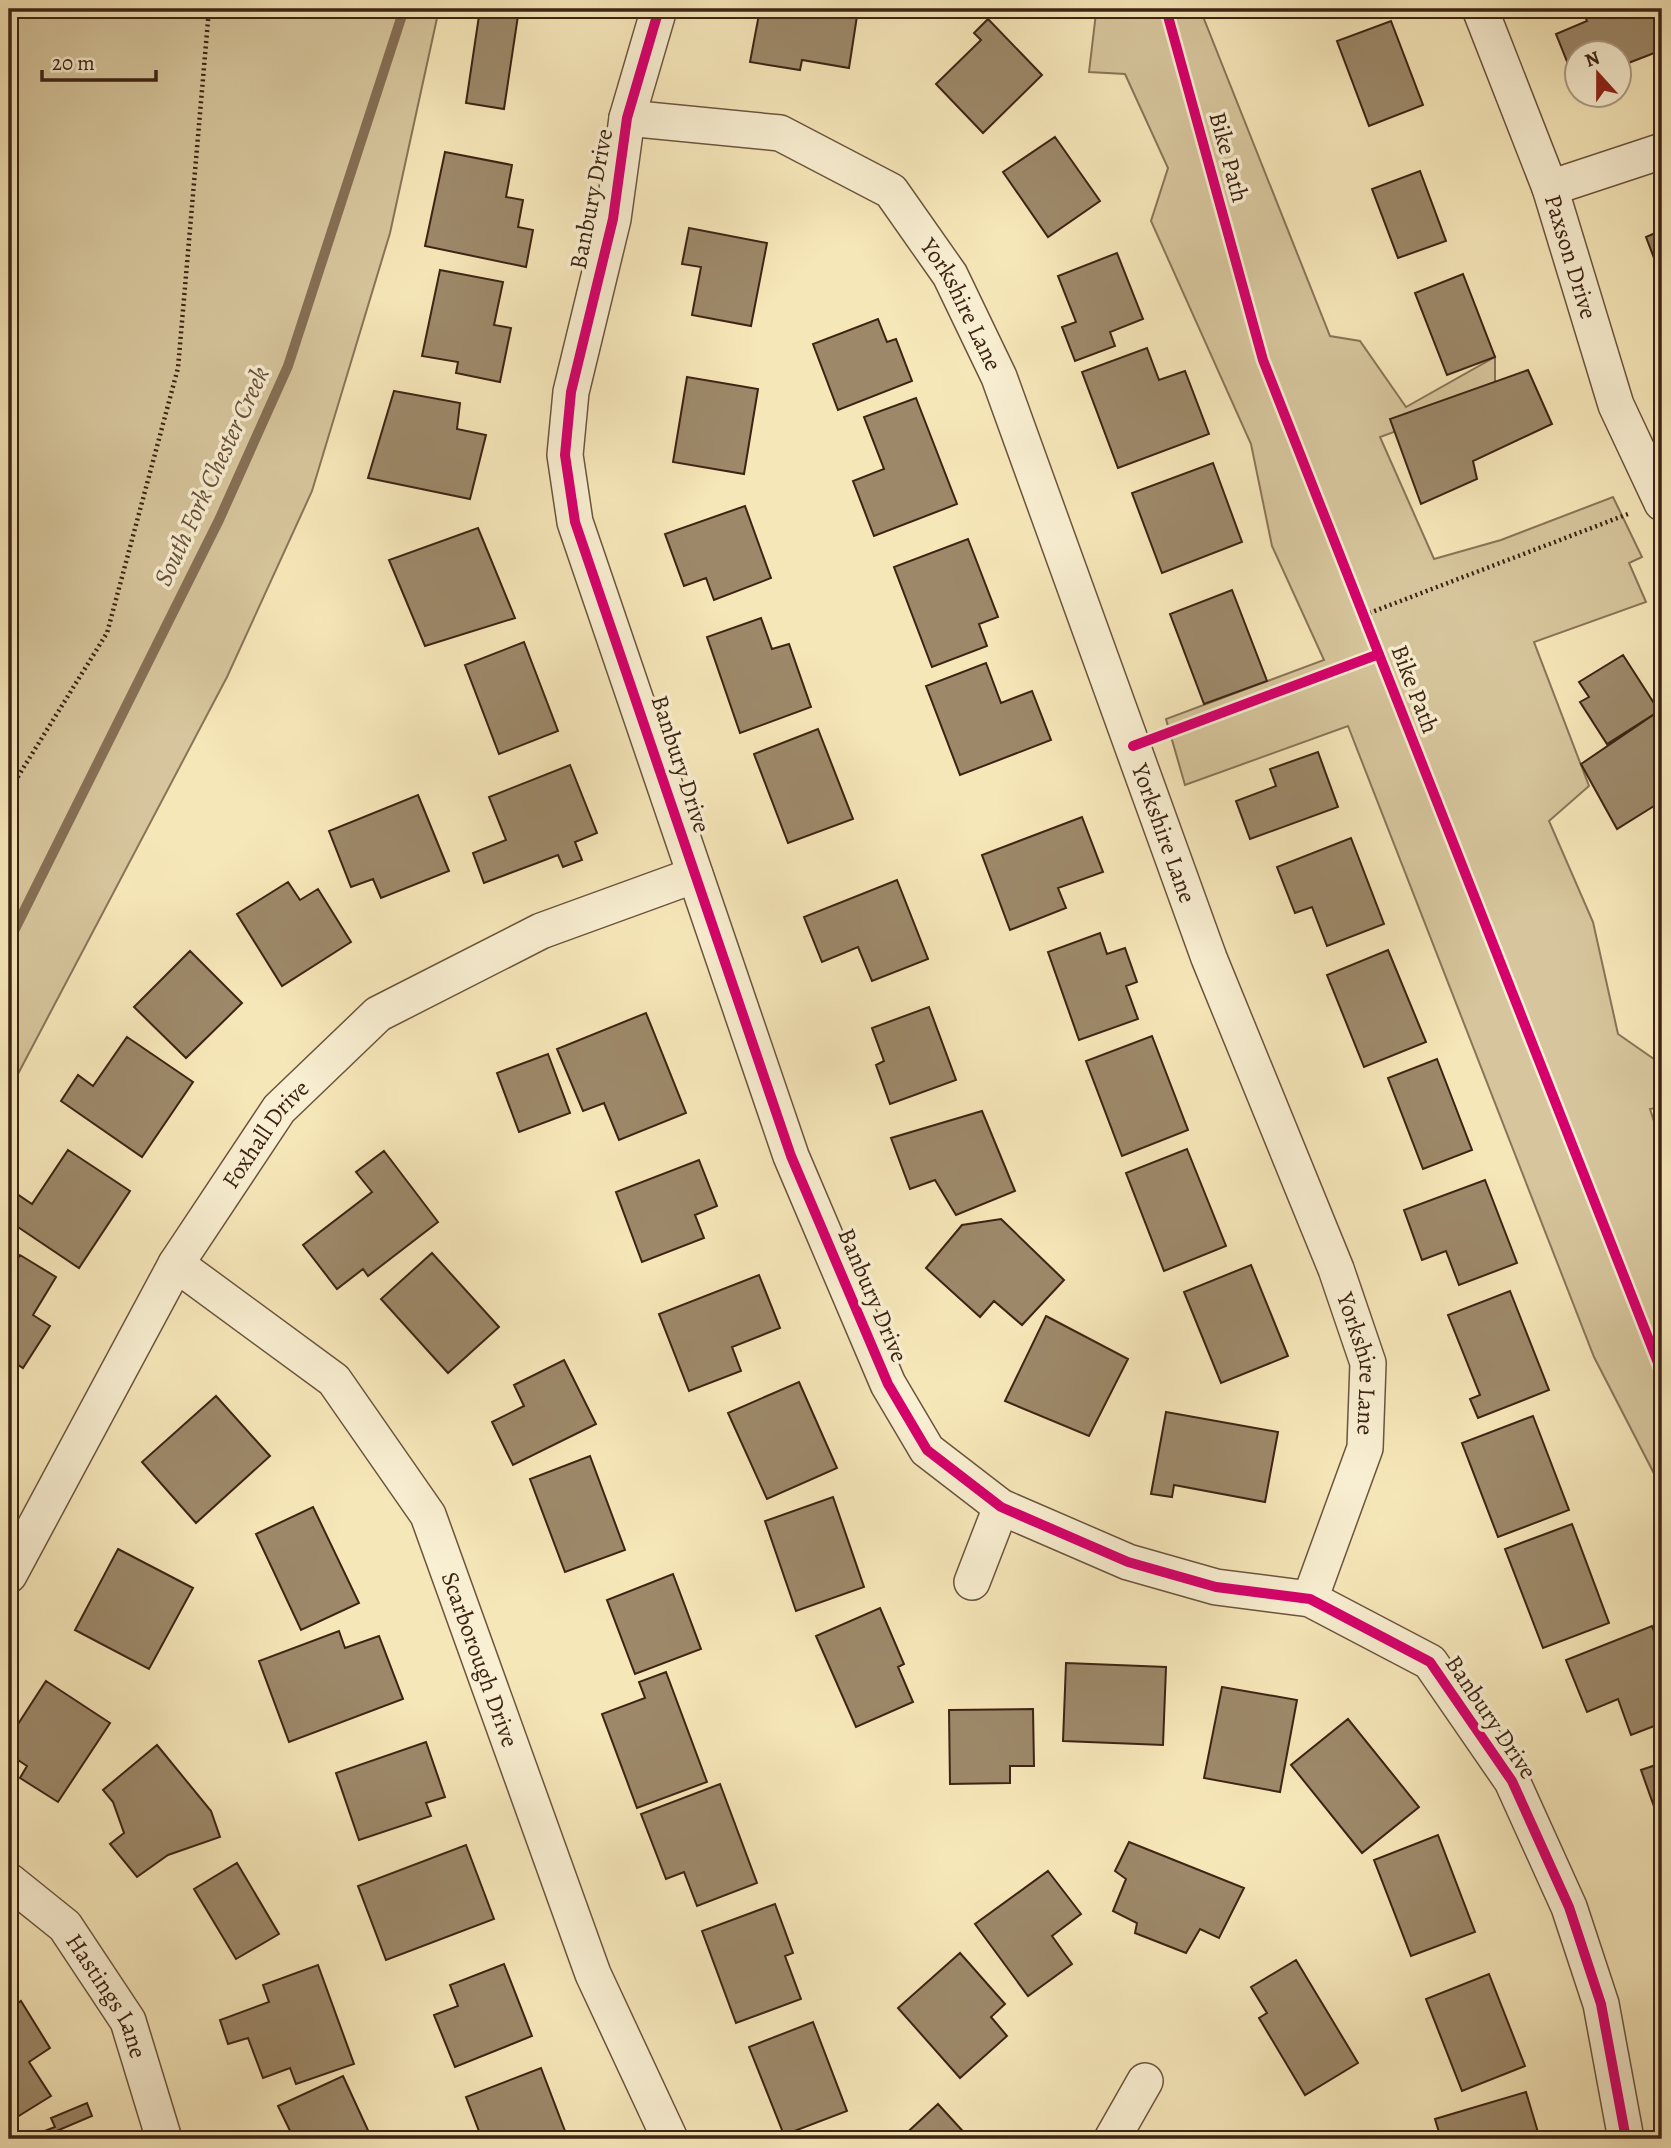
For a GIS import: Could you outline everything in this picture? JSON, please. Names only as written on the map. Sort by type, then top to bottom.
[{"type":"street","name":"Banbury Drive","points":[[659,9],[627,118],[613,219],[571,392],[565,456],[575,522],[791,1156],[888,1384],[927,1450],[1001,1507],[1128,1562],[1216,1587],[1310,1598],[1430,1662],[1512,1781],[1569,1907],[1601,2004],[1626,2139]]},
{"type":"street","name":"Paxson Drive","points":[[1480,9],[1550,188],[1616,405],[1662,502]]},
{"type":"street","name":"Yorkshire Lane","points":[[627,118],[780,133],[891,191],[950,275],[999,377],[1209,958],[1336,1269],[1368,1363],[1365,1448],[1310,1598]]},
{"type":"street","points":[[1550,188],[1662,151]]},
{"type":"street","name":"Foxhall Drive","points":[[9,1575],[176,1264],[279,1109],[378,1014],[541,931],[695,874]]},
{"type":"street","name":"Scarborough Drive","points":[[176,1264],[334,1380],[428,1515],[593,1974],[670,2139]]},
{"type":"street","points":[[972,1582],[1001,1507]]},
{"type":"street","name":"Hastings Lane","points":[[9,1881],[65,1926],[128,2021],[164,2139]]},
{"type":"street","points":[[1112,2139],[1145,2081]]},
{"type":"path","points":[[9,791],[107,634],[178,368],[209,9]]},
{"type":"path","points":[[1364,615],[1662,502]]},
{"type":"shaded area","points":[[9,9],[439,9],[390,233],[312,491],[227,677],[9,1091]]},
{"type":"shaded area","points":[[1111,9],[1200,9],[1330,336],[1360,341],[1406,407],[1495,357],[1495,395],[1380,437],[1434,559],[1501,540],[1613,497],[1642,557],[1629,563],[1646,602],[1534,642],[1589,786],[1549,821],[1593,922],[1618,1034],[1654,1059],[1662,1060],[1662,1107],[1650,1109],[1662,1146],[1662,1489],[1594,1357],[1348,726],[1185,785],[1166,719],[1324,660],[1272,546],[1251,444],[1151,221],[1168,168],[1125,74],[1089,72],[1096,13]]},
{"type":"building","points":[[480,9],[519,9],[504,109],[466,103]]},
{"type":"building","points":[[760,9],[813,9],[857,16],[849,68],[802,60],[800,70],[750,62]]},
{"type":"building","points":[[1582,9],[1657,9],[1662,21],[1662,50],[1632,62],[1632,38],[1562,38],[1562,49],[1556,34],[1587,21]]},
{"type":"building","points":[[988,19],[1042,75],[983,133],[936,84],[981,40],[974,33]]},
{"type":"building","points":[[1391,21],[1423,105],[1369,126],[1337,41]]},
{"type":"building","points":[[1055,137],[1100,201],[1048,237],[1003,172]]},
{"type":"building","points":[[445,152],[512,165],[506,197],[523,200],[518,227],[533,230],[526,267],[425,246]]},
{"type":"building","points":[[1420,171],[1446,241],[1398,258],[1372,189]]},
{"type":"building","points":[[689,228],[767,243],[751,326],[692,315],[701,267],[682,264]]},
{"type":"building","points":[[1662,230],[1662,279],[1646,237]]},
{"type":"building","points":[[1117,253],[1143,319],[1110,332],[1115,346],[1075,361],[1062,327],[1076,322],[1058,276]]},
{"type":"building","points":[[440,270],[503,282],[494,325],[511,328],[500,382],[456,373],[458,362],[422,356]]},
{"type":"building","points":[[1463,274],[1495,357],[1447,375],[1415,293]]},
{"type":"building","points":[[878,319],[887,342],[896,339],[912,381],[838,410],[813,344]]},
{"type":"building","points":[[1147,348],[1159,380],[1185,371],[1209,434],[1118,468],[1082,372]]},
{"type":"building","points":[[1528,370],[1552,424],[1473,461],[1477,479],[1421,504],[1390,419]]},
{"type":"building","points":[[687,377],[758,389],[744,474],[673,462]]},
{"type":"building","points":[[394,391],[460,403],[457,429],[486,435],[470,499],[368,478]]},
{"type":"building","points":[[916,398],[957,504],[874,536],[853,481],[884,469],[864,417]]},
{"type":"building","points":[[1213,463],[1242,542],[1162,573],[1132,493]]},
{"type":"building","points":[[745,506],[771,578],[714,600],[706,578],[684,586],[665,534]]},
{"type":"building","points":[[478,528],[515,618],[425,646],[389,560]]},
{"type":"building","points":[[968,539],[998,617],[979,624],[987,646],[932,667],[894,567]]},
{"type":"building","points":[[1232,590],[1267,681],[1204,704],[1170,614]]},
{"type":"building","points":[[761,618],[772,649],[789,644],[811,707],[740,733],[707,637]]},
{"type":"building","points":[[524,642],[558,731],[499,754],[465,665]]},
{"type":"building","points":[[1623,655],[1659,711],[1607,744],[1580,702],[1589,697],[1579,682]]},
{"type":"building","points":[[986,663],[1001,703],[1032,691],[1051,740],[960,775],[926,686]]},
{"type":"building","points":[[1659,711],[1662,717],[1662,801],[1617,829],[1581,764]]},
{"type":"building","points":[[818,729],[853,819],[788,843],[754,754]]},
{"type":"building","points":[[1318,752],[1338,807],[1250,839],[1236,801],[1276,786],[1270,769]]},
{"type":"building","points":[[570,765],[597,833],[575,842],[582,860],[563,867],[558,855],[484,883],[473,853],[506,840],[489,797]]},
{"type":"building","points":[[418,795],[449,871],[381,898],[373,879],[351,887],[329,831]]},
{"type":"building","points":[[1082,817],[1103,872],[1058,888],[1066,908],[1010,930],[982,855]]},
{"type":"building","points":[[1351,838],[1384,924],[1327,946],[1312,907],[1295,913],[1277,867]]},
{"type":"building","points":[[897,880],[928,959],[872,981],[858,947],[822,962],[804,917]]},
{"type":"building","points":[[288,882],[300,900],[318,889],[351,942],[282,986],[237,914]]},
{"type":"building","points":[[1100,933],[1107,954],[1125,948],[1137,982],[1126,986],[1138,1019],[1079,1040],[1048,952]]},
{"type":"building","points":[[1388,950],[1426,1042],[1364,1067],[1327,975]]},
{"type":"building","points":[[190,951],[242,1003],[186,1058],[134,1007]]},
{"type":"building","points":[[929,1007],[956,1080],[890,1104],[876,1065],[884,1061],[872,1028]]},
{"type":"building","points":[[646,1013],[686,1113],[619,1140],[604,1103],[583,1111],[557,1049]]},
{"type":"building","points":[[1152,1036],[1188,1130],[1122,1156],[1086,1061]]},
{"type":"building","points":[[127,1037],[193,1082],[142,1157],[61,1101],[78,1075],[93,1086]]},
{"type":"building","points":[[548,1054],[570,1113],[519,1132],[497,1073]]},
{"type":"building","points":[[1437,1059],[1472,1150],[1423,1169],[1388,1078]]},
{"type":"building","points":[[982,1111],[1015,1191],[956,1215],[935,1180],[910,1189],[891,1138]]},
{"type":"building","points":[[1187,1149],[1226,1246],[1164,1271],[1126,1173]]},
{"type":"building","points":[[68,1150],[130,1191],[79,1268],[9,1221],[9,1200],[14,1192],[32,1204]]},
{"type":"building","points":[[384,1151],[438,1222],[368,1276],[363,1269],[337,1289],[303,1245],[372,1192],[356,1172]]},
{"type":"building","points":[[699,1160],[717,1206],[695,1215],[704,1238],[642,1262],[616,1192]]},
{"type":"building","points":[[1485,1180],[1517,1263],[1459,1285],[1446,1251],[1422,1260],[1404,1210]]},
{"type":"building","points":[[1001,1219],[1064,1280],[1022,1325],[994,1301],[980,1317],[926,1268],[962,1225]]},
{"type":"building","points":[[432,1253],[499,1327],[448,1373],[381,1299]]},
{"type":"building","points":[[20,1255],[56,1277],[33,1315],[50,1326],[23,1368],[9,1359],[9,1273]]},
{"type":"building","points":[[1251,1265],[1288,1356],[1221,1383],[1184,1292]]},
{"type":"building","points":[[759,1275],[780,1328],[732,1347],[741,1371],[689,1391],[659,1314]]},
{"type":"building","points":[[1510,1291],[1549,1390],[1478,1418],[1470,1399],[1480,1395],[1448,1315]]},
{"type":"building","points":[[1046,1316],[1128,1359],[1089,1436],[1005,1401]]},
{"type":"building","points":[[564,1360],[596,1424],[513,1465],[492,1422],[524,1406],[514,1385]]},
{"type":"building","points":[[799,1382],[837,1468],[767,1499],[728,1413]]},
{"type":"building","points":[[216,1396],[270,1456],[196,1523],[142,1462]]},
{"type":"building","points":[[1166,1412],[1278,1432],[1265,1502],[1174,1485],[1172,1497],[1151,1494]]},
{"type":"building","points":[[1533,1416],[1569,1510],[1498,1537],[1462,1443]]},
{"type":"building","points":[[590,1456],[625,1550],[565,1572],[530,1479]]},
{"type":"building","points":[[833,1497],[864,1587],[796,1611],[765,1521]]},
{"type":"building","points":[[313,1507],[359,1603],[301,1630],[256,1534]]},
{"type":"building","points":[[1572,1524],[1609,1623],[1543,1648],[1505,1549]]},
{"type":"building","points":[[118,1549],[193,1588],[149,1669],[75,1630]]},
{"type":"building","points":[[673,1574],[701,1649],[635,1674],[607,1600]]},
{"type":"building","points":[[880,1608],[904,1664],[898,1667],[913,1702],[856,1727],[816,1636]]},
{"type":"building","points":[[1652,1626],[1662,1653],[1662,1723],[1631,1735],[1618,1699],[1587,1712],[1566,1660]]},
{"type":"building","points":[[339,1631],[345,1648],[379,1636],[403,1699],[289,1742],[259,1661]]},
{"type":"building","points":[[1066,1663],[1166,1667],[1163,1745],[1063,1741]]},
{"type":"building","points":[[666,1672],[707,1782],[637,1808],[602,1714],[645,1698],[639,1682]]},
{"type":"building","points":[[46,1681],[110,1723],[58,1802],[20,1778],[27,1766],[9,1754],[9,1738]]},
{"type":"building","points":[[1222,1687],[1297,1700],[1280,1792],[1204,1778]]},
{"type":"building","points":[[1033,1709],[1034,1766],[1010,1766],[1010,1783],[950,1784],[949,1710]]},
{"type":"building","points":[[1348,1719],[1419,1807],[1362,1853],[1291,1765]]},
{"type":"building","points":[[426,1742],[445,1797],[426,1803],[431,1816],[359,1840],[336,1773]]},
{"type":"building","points":[[157,1745],[211,1811],[220,1837],[168,1855],[137,1877],[110,1844],[124,1833],[113,1802],[103,1790]]},
{"type":"building","points":[[1662,1763],[1662,1829],[1641,1770]]},
{"type":"building","points":[[720,1784],[757,1883],[697,1906],[684,1872],[666,1879],[641,1814]]},
{"type":"building","points":[[1438,1835],[1475,1932],[1411,1956],[1374,1860]]},
{"type":"building","points":[[1129,1842],[1244,1888],[1219,1938],[1200,1929],[1186,1953],[1135,1933],[1137,1923],[1113,1911],[1126,1879],[1115,1871]]},
{"type":"building","points":[[466,1845],[494,1919],[386,1960],[358,1886]]},
{"type":"building","points":[[237,1863],[279,1934],[236,1959],[194,1889]]},
{"type":"building","points":[[1048,1871],[1081,1914],[1052,1936],[1072,1964],[1028,1996],[975,1924]]},
{"type":"building","points":[[775,1904],[793,1953],[785,1956],[801,1999],[736,2023],[702,1931]]},
{"type":"building","points":[[960,1953],[1005,2004],[991,2017],[1007,2036],[960,2078],[898,2008]]},
{"type":"building","points":[[1296,1960],[1358,2063],[1305,2095],[1259,2018],[1267,2013],[1251,1987]]},
{"type":"building","points":[[504,1964],[532,2036],[455,2067],[434,2015],[458,2006],[450,1985]]},
{"type":"building","points":[[318,1965],[354,2064],[296,2084],[290,2068],[263,2078],[248,2038],[228,2044],[220,2020],[269,2002],[263,1985]]},
{"type":"building","points":[[1489,1974],[1525,2066],[1462,2091],[1426,1999]]},
{"type":"building","points":[[21,2001],[50,2048],[29,2062],[51,2096],[9,2122],[9,2009]]},
{"type":"building","points":[[813,2022],[847,2111],[784,2135],[749,2047]]},
{"type":"building","points":[[541,2068],[568,2139],[482,2139],[466,2097]]},
{"type":"building","points":[[343,2076],[372,2139],[294,2139],[278,2106]]},
{"type":"building","points":[[1526,2092],[1540,2139],[1441,2139],[1435,2119]]},
{"type":"building","points":[[87,2103],[92,2116],[54,2132],[57,2139],[24,2139],[55,2127],[51,2118]]},
{"type":"building","points":[[938,2104],[970,2139],[900,2139]]},
{"type":"waterway","name":"South Fork Chester Creek","points":[[9,941],[219,520],[288,366],[404,9]]},
{"type":"cycle path","points":[[659,9],[627,118],[613,219],[571,392],[565,455],[575,522],[791,1156],[888,1384],[927,1450],[1001,1507],[1128,1562],[1216,1587],[1310,1599],[1430,1662],[1512,1781],[1569,1907],[1601,2004],[1626,2139]]},
{"type":"cycle path","name":"Bike Path","points":[[1166,9],[1263,360],[1662,1373]]},
{"type":"cycle path","name":"Bike Path","points":[[1133,746],[1379,654]]}]
